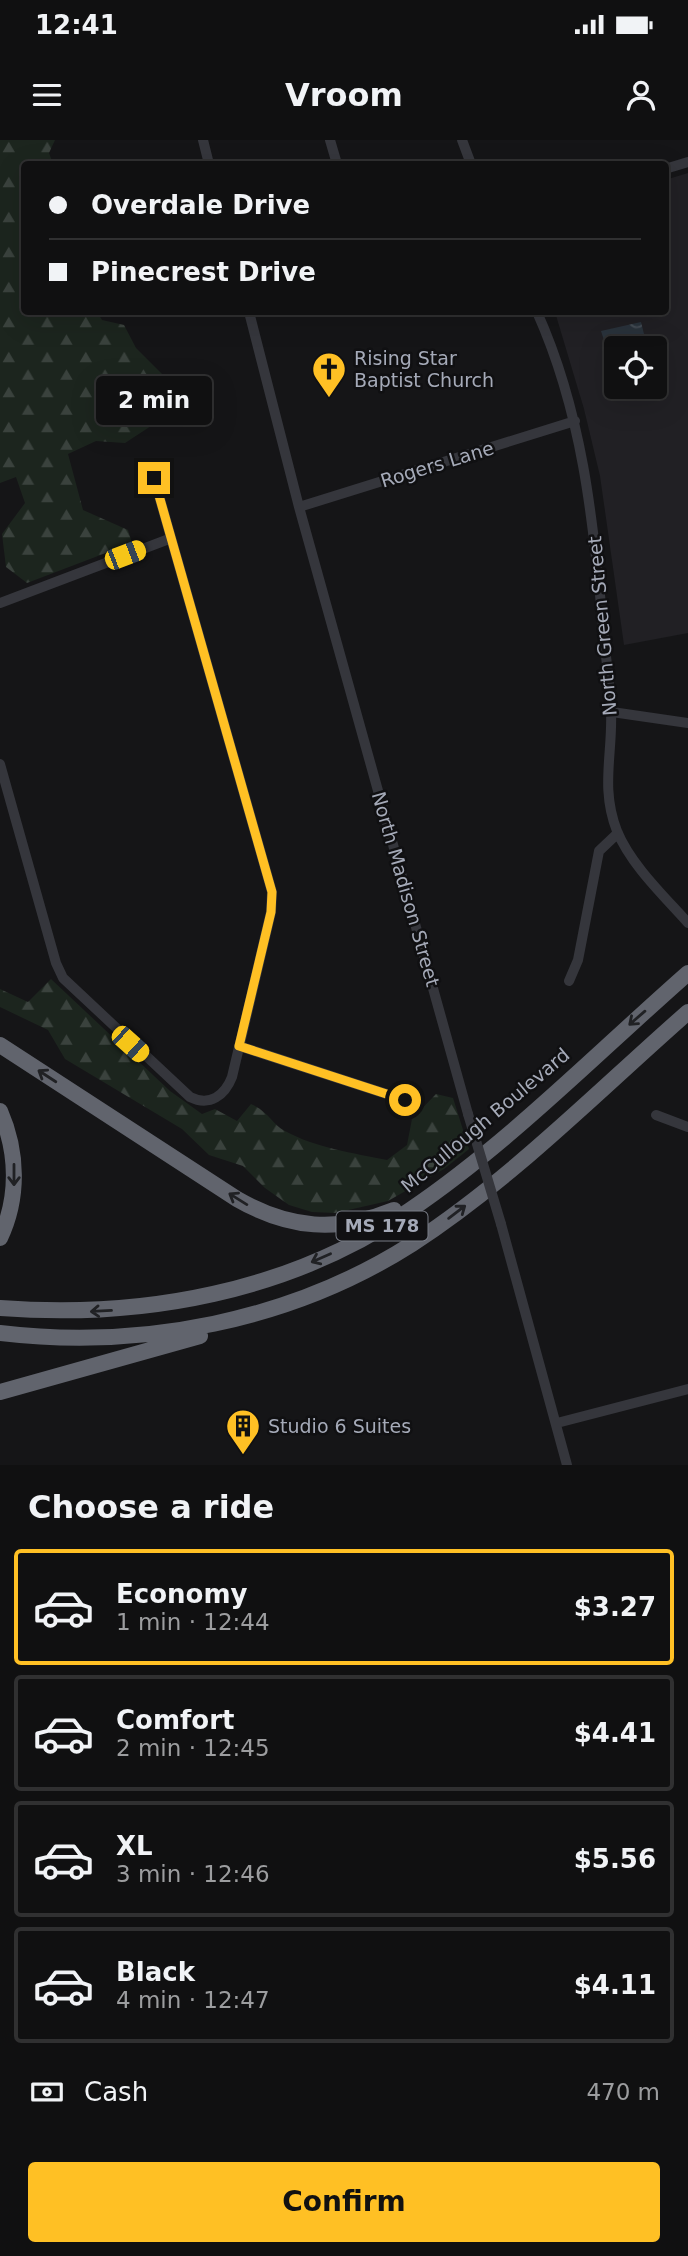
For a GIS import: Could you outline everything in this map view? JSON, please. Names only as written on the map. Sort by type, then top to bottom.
[{"type":"highway","name":"McCullough Boulevard","points":[[0,1308],[68,1312],[120,1310],[231,1290],[304,1265],[341,1248],[407,1212],[440,1188],[688,972]]},
{"type":"highway","name":"MS 178","points":[[0,1333],[64,1338],[131,1336],[232,1320],[289,1303],[375,1265],[441,1224],[518,1162],[688,1012]]},
{"type":"highway","points":[[0,1045],[237,1199],[284,1221],[319,1227],[354,1224],[399,1208],[440,1188]]},
{"type":"highway","points":[[0,1111],[11,1143],[14,1170],[10,1210],[0,1238]]},
{"type":"highway","points":[[0,1392],[248,1322],[289,1303]]},
{"type":"highway","points":[[0,1399],[26,1384]]},
{"type":"street","points":[[202,140],[208,161]]},
{"type":"street","points":[[330,140],[336,161]]},
{"type":"street","points":[[462,140],[470,161]]},
{"type":"street","points":[[669,168],[688,162]]},
{"type":"street","name":"North Madison Street","points":[[250,315],[299,507],[567,1465]]},
{"type":"street","name":"North Green Street","points":[[538,315],[554,349],[575,421],[590,493],[612,712],[607,787],[609,808],[618,833],[635,860],[688,923]]},
{"type":"street","name":"Rogers Lane","points":[[299,507],[575,421]]},
{"type":"street","points":[[0,764],[56,963],[67,984],[196,1100],[213,1099],[224,1092],[232,1077],[271,912],[272,892],[169,539],[154,478]]},
{"type":"street","points":[[0,603],[169,539]]},
{"type":"street","points":[[612,712],[688,723]]},
{"type":"street","points":[[569,981],[578,960],[599,850],[618,833]]},
{"type":"street","points":[[239,1046],[405,1100]]},
{"type":"street","points":[[656,1115],[688,1127]]},
{"type":"street","points":[[557,1423],[688,1389]]},
{"type":"shaded area","points":[[688,173],[688,633],[624,645],[600,476],[584,409],[556,315],[669,315],[669,179]]},
{"type":"green space","points":[[0,140],[55,140],[49,153],[52,161],[21,161],[21,315],[99,315],[102,320],[124,325],[136,348],[171,383],[179,400],[176,422],[151,426],[125,443],[96,441],[68,454],[83,510],[128,530],[132,543],[27,583],[6,567],[2,534],[25,503],[16,477],[0,483]]},
{"type":"green space","points":[[51,979],[170,1091],[202,1114],[215,1109],[237,1121],[251,1104],[281,1128],[309,1142],[387,1160],[407,1145],[412,1119],[436,1094],[453,1098],[469,1149],[444,1169],[388,1201],[335,1213],[312,1212],[289,1205],[265,1188],[243,1166],[209,1155],[182,1129],[65,1059],[48,1030],[0,1007],[0,989],[28,1002]]},
{"type":"water","points":[[641,322],[644,336],[604,336],[604,340],[601,331]]},
{"type":"place","name":"Rising Star Baptist Church","points":[[329,399]]},
{"type":"place","name":"Studio 6 Suites","points":[[243,1456]]},
{"type":"route","points":[[154,478],[191,618],[272,892],[271,912],[239,1046],[405,1100]]}]
